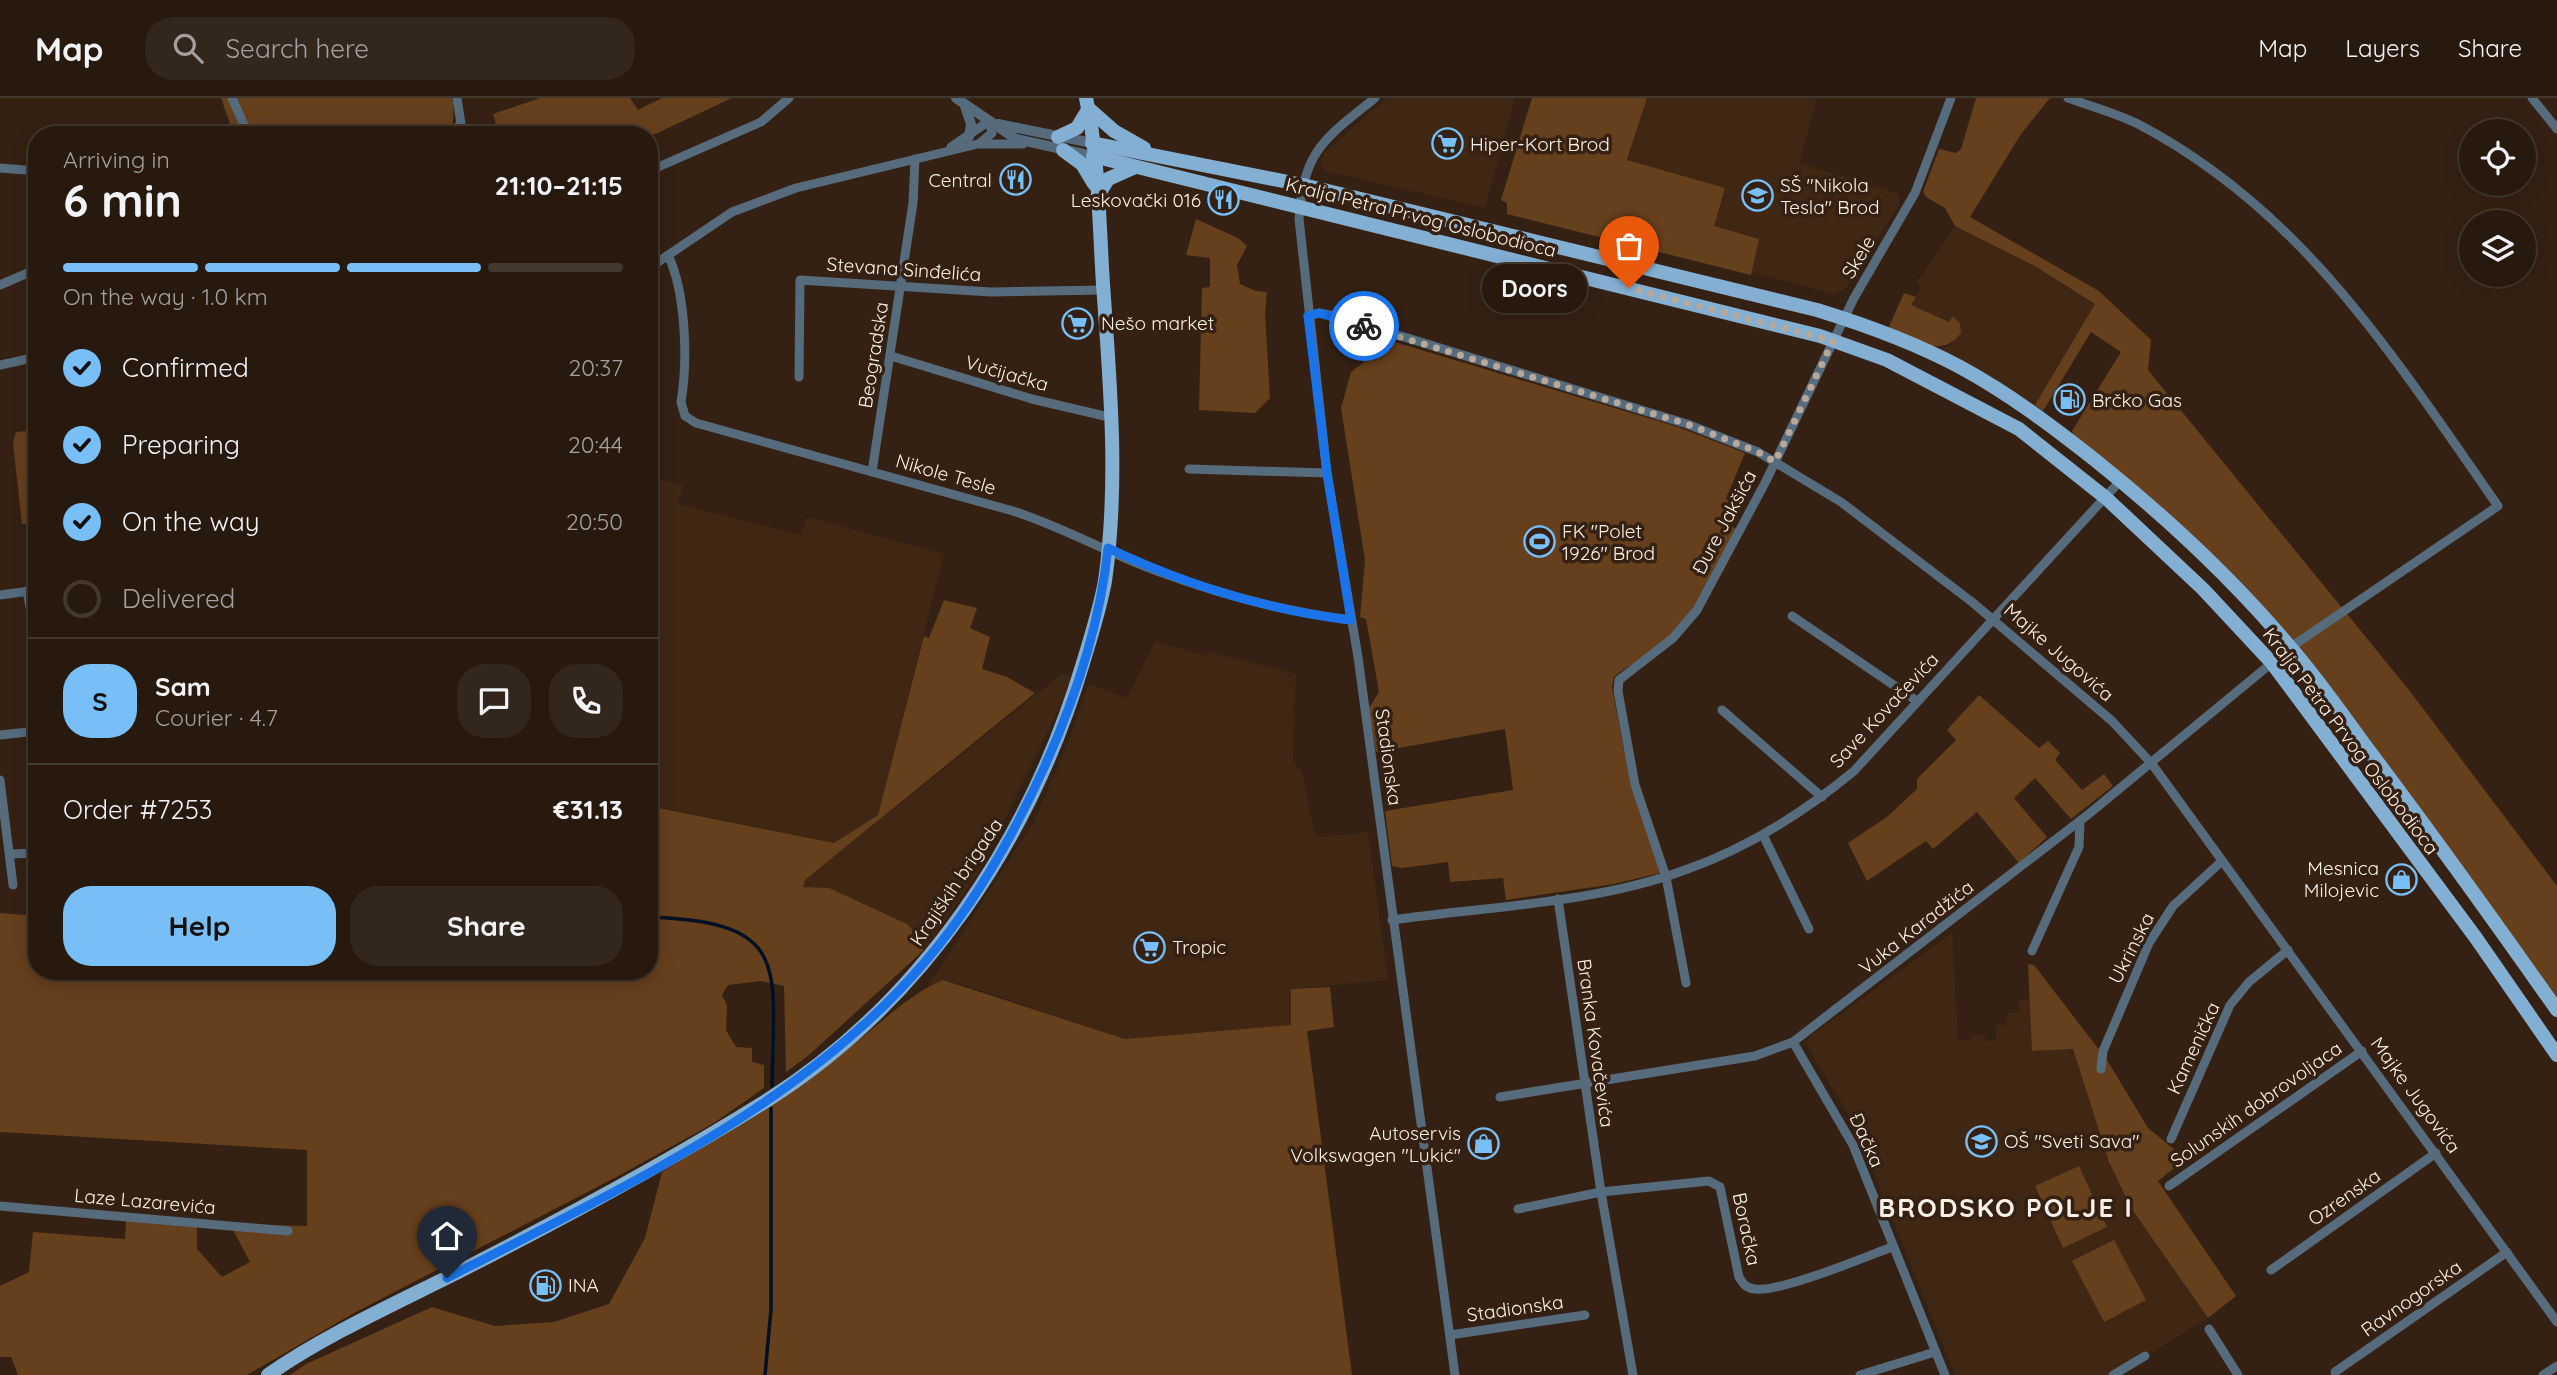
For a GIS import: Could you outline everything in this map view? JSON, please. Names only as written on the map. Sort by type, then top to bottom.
[{"type":"main road","points":[[1097,197],[1088,173],[1060,144],[1077,128],[1087,103],[1131,142],[1170,159]]},
{"type":"main road","name":"Krajiških brigada","points":[[268,1375],[601,1199],[769,1098],[852,1034],[911,978],[977,890],[1035,788],[1068,710],[1094,628],[1104,582],[1108,548],[1113,418],[1097,197],[1087,103]]},
{"type":"main road","name":"Kralja Petra Prvog Oslobodioca","points":[[1093,150],[1170,159],[1303,184],[1844,318],[1958,366],[2049,424],[2121,480],[2228,579],[2291,648],[2557,1010]]},
{"type":"main road","name":"Kralja Petra Prvog Oslobodioca","points":[[1093,150],[1139,167],[1833,341],[1887,360],[2020,429],[2106,498],[2203,589],[2273,663],[2557,1055]]},
{"type":"main road","points":[[1097,197],[1108,179],[1122,171],[1139,167]]},
{"type":"main road","points":[[2490,959],[2510,945]]},
{"type":"street","points":[[232,98],[245,126]]},
{"type":"street","points":[[457,98],[461,124],[459,126]]},
{"type":"street","points":[[658,167],[761,122],[789,98]]},
{"type":"street","points":[[956,98],[1005,133],[1033,144]]},
{"type":"street","name":"Skele","points":[[1844,318],[1915,193],[1951,98]]},
{"type":"street","name":"Vuka Karadžića","points":[[1500,1097],[1755,1056],[1793,1042],[2080,821],[2291,648],[2498,506],[2390,352],[2334,281],[2277,221],[2209,169],[2137,123],[2068,98]]},
{"type":"street","points":[[2532,98],[2557,129]]},
{"type":"street","name":"Stadionska","points":[[1371,99],[1316,149],[1303,184],[1300,207],[1308,316],[1327,473],[1351,620],[1455,1375]]},
{"type":"street","points":[[965,106],[973,141]]},
{"type":"street","points":[[989,121],[1060,144],[1093,150]]},
{"type":"street","points":[[973,141],[989,121]]},
{"type":"street","points":[[658,262],[716,221],[765,199],[841,176],[944,152],[973,141],[1060,144]]},
{"type":"street","name":"Beogradska","points":[[872,472],[917,171],[915,159]]},
{"type":"street","points":[[0,168],[28,171]]},
{"type":"street","name":"Nikole Tesle","points":[[668,255],[675,269],[681,304],[681,402],[685,416],[709,428],[922,483],[1034,518],[1155,570],[1221,593],[1318,616],[1351,620]]},
{"type":"street","points":[[0,285],[28,273]]},
{"type":"street","name":"Stevana Sinđelića","points":[[799,377],[800,280],[1024,292],[1104,290]]},
{"type":"street","name":"Majke Jugovića","points":[[1308,316],[1319,313],[1336,316],[1687,424],[1758,452],[1841,502],[1992,618],[2112,721],[2152,764],[2557,1322]]},
{"type":"street","name":"Đure Jakšića","points":[[1666,877],[1635,785],[1619,680],[1673,638],[1697,610],[1775,462],[1844,318]]},
{"type":"street","name":"Vučijačka","points":[[891,356],[1032,399],[1113,418]]},
{"type":"street","points":[[0,365],[28,359]]},
{"type":"street","points":[[1189,469],[1327,473]]},
{"type":"street","name":"Save Kovačevića","points":[[1392,920],[1558,899],[1666,877],[1763,835],[1822,797],[1854,771],[2121,480]]},
{"type":"street","points":[[0,595],[28,592]]},
{"type":"street","points":[[1792,616],[1917,701]]},
{"type":"street","points":[[1722,710],[1822,797]]},
{"type":"street","points":[[0,735],[28,732]]},
{"type":"street","points":[[0,780],[13,885]]},
{"type":"street","points":[[2032,951],[2079,847],[2080,821]]},
{"type":"street","points":[[1763,835],[1809,929]]},
{"type":"street","points":[[11,854],[28,853]]},
{"type":"street","name":"Ukrinska","points":[[2101,1069],[2103,1051],[2149,943],[2173,906],[2222,861]]},
{"type":"street","points":[[1666,877],[1686,983]]},
{"type":"street","name":"Branka Kovačevića","points":[[1558,899],[1601,1192],[1633,1375]]},
{"type":"street","name":"Kamenička","points":[[2171,1139],[2230,1005],[2249,982],[2288,950]]},
{"type":"street","name":"Đačka","points":[[1793,1042],[1853,1145],[1945,1375]]},
{"type":"street","name":"Solunskih dobrovoljaca","points":[[2169,1185],[2362,1051]]},
{"type":"street","name":"Ozrenska","points":[[2271,1270],[2436,1153]]},
{"type":"street","name":"Boračka","points":[[1601,1192],[1698,1180],[1709,1181],[1720,1187],[1739,1277],[1745,1286],[1757,1290],[1794,1282],[1892,1247]]},
{"type":"street","points":[[1518,1209],[1601,1192]]},
{"type":"street","name":"Laze Lazarevića","points":[[0,1206],[288,1231]]},
{"type":"street","name":"Ravnogorska","points":[[2336,1372],[2507,1252]]},
{"type":"street","name":"Stadionska","points":[[1450,1335],[1585,1315]]},
{"type":"street","points":[[2209,1329],[2238,1375]]},
{"type":"street","points":[[1860,1375],[1935,1352]]},
{"type":"street","points":[[2113,1375],[2145,1356]]},
{"type":"street","points":[[2543,1375],[2557,1366]]},
{"type":"shaded area","points":[[221,98],[452,98],[454,109],[453,126],[231,126]]},
{"type":"shaded area","points":[[540,98],[630,98],[638,110],[662,98],[732,98],[658,133],[658,126],[496,126],[493,114]]},
{"type":"shaded area","points":[[1387,98],[1515,98],[1485,208],[1322,170],[1321,159],[1326,151]]},
{"type":"shaded area","points":[[1532,98],[1647,98],[1627,160],[1725,188],[1714,226],[1759,239],[1751,275],[1507,214],[1507,203],[1501,200]]},
{"type":"shaded area","name":"SŠ \"Nikola Tesla\" Brod","points":[[1647,98],[1817,98],[1799,163],[1897,193],[1900,198],[1899,205],[1845,289],[1834,294],[1607,232]]},
{"type":"shaded area","points":[[1976,98],[2050,98],[2021,134],[1970,217],[2099,291],[2151,340],[2148,370],[2409,690],[2557,886],[2557,1002],[2293,642],[2075,438],[2072,431],[2121,352],[2091,332],[2043,411],[2035,405],[2095,304],[2033,265],[1955,226],[1945,208],[1926,197],[1923,192],[1939,149],[1956,153],[1961,149]]},
{"type":"shaded area","points":[[1196,219],[1238,238],[1247,246],[1237,265],[1240,284],[1256,291],[1267,292],[1265,314],[1270,398],[1255,413],[1199,410],[1202,288],[1210,287],[1210,258],[1186,255]]},
{"type":"shaded area","points":[[1955,226],[2033,265],[2095,305],[2035,405],[1939,349],[1951,345],[1961,333],[1953,317],[1949,322],[1910,305],[1922,288],[1916,283]]},
{"type":"shaded area","points":[[1904,293],[1916,297],[1911,305],[1949,322],[1953,316],[1960,323],[1961,333],[1953,341],[1936,346],[1917,342],[1888,329]]},
{"type":"shaded area","name":"FK \"Polet 1926\" Brod","points":[[1368,334],[1678,427],[1745,453],[1726,499],[1734,504],[1726,524],[1737,529],[1702,594],[1669,638],[1614,677],[1612,687],[1631,787],[1660,873],[1614,884],[1506,900],[1503,878],[1450,882],[1448,862],[1402,868],[1392,866],[1385,811],[1513,790],[1505,729],[1376,752],[1369,708],[1379,692],[1366,619],[1360,617],[1365,560],[1341,408],[1351,372],[1364,362]]},
{"type":"shaded area","points":[[28,431],[28,524],[22,524],[13,443],[16,432]]},
{"type":"shaded area","points":[[658,479],[683,485],[678,504],[801,535],[807,517],[944,554],[878,815],[834,843],[658,807]]},
{"type":"shaded area","points":[[944,600],[977,608],[970,628],[990,637],[982,669],[1007,677],[1035,693],[805,880],[803,887],[829,888],[907,924],[918,936],[923,947],[923,951],[809,1055],[786,1072],[784,986],[761,981],[728,985],[722,995],[727,1005],[726,1030],[736,1047],[752,1048],[752,1062],[764,1065],[764,1088],[714,1123],[622,1174],[354,1313],[247,1375],[18,1375],[11,1357],[0,1357],[0,1286],[29,1272],[33,1232],[125,1239],[126,1220],[197,1222],[197,1249],[222,1277],[250,1262],[230,1224],[307,1226],[307,1150],[0,1132],[0,913],[28,915],[28,980],[658,980],[658,808],[834,843],[878,815],[924,636],[929,638]]},
{"type":"shaded area","points":[[1155,641],[1205,656],[1208,652],[1296,674],[1293,760],[1302,772],[1313,827],[1319,837],[1368,832],[1388,980],[1291,989],[1291,1025],[1125,1039],[960,984],[943,980],[928,986],[1033,823],[1068,743],[1089,684],[1127,698]]},
{"type":"shaded area","points":[[1063,673],[1074,678],[977,875],[923,951],[923,945],[803,887],[805,880]]},
{"type":"shaded area","points":[[1979,695],[2039,748],[2048,741],[2060,753],[2055,760],[2082,790],[2104,774],[2113,786],[2071,819],[2035,778],[2014,798],[2047,837],[2019,863],[1977,812],[1933,849],[1926,841],[1867,881],[1848,843],[1888,816],[1917,789],[1917,779],[1956,740],[1947,730]]},
{"type":"shaded area","name":"OŠ \"Sveti Sava\"","points":[[1952,933],[1958,1040],[1972,1040],[1972,1035],[1985,1035],[1985,1041],[1996,1040],[1996,1025],[2007,1024],[2007,1013],[2019,1012],[2018,1000],[2030,999],[2032,1051],[2073,1049],[2109,1162],[2131,1208],[2208,1318],[2115,1375],[1955,1375],[1852,1119],[1808,1048],[1807,1040],[1816,1032]]},
{"type":"shaded area","points":[[2028,964],[2034,965],[2107,1060],[2148,1128],[2186,1159],[2158,1181],[2236,1296],[2208,1318],[2131,1208],[2109,1162],[2073,1049],[2032,1051]]},
{"type":"shaded area","points":[[943,980],[1125,1039],[1291,1025],[1291,989],[1330,987],[1334,1027],[1307,1031],[1352,1375],[290,1375],[306,1364],[432,1307],[495,1326],[554,1322],[609,1304],[645,1238],[662,1172],[779,1097],[847,1049],[905,1002]]},
{"type":"shaded area","points":[[2079,1166],[2107,1227],[2063,1248],[2035,1186]]},
{"type":"shaded area","points":[[2114,1240],[2146,1300],[2104,1322],[2072,1261]]},
{"type":"waterway","points":[[658,918],[695,921],[728,928],[751,941],[764,958],[771,981],[774,1009],[772,1086]]},
{"type":"waterway","points":[[765,1375],[771,1309],[771,1108]]},
{"type":"way so far","points":[[1364,326],[1687,424],[1758,452],[1775,462],[1833,341],[1629,288]]},
{"type":"place","name":"Hiper-Kort Brod","points":[[1447,144]]},
{"type":"place","name":"Central","points":[[1015,180]]},
{"type":"place","name":"SŠ \"Nikola Tesla\" Brod","points":[[1757,196]]},
{"type":"place","name":"Leskovački 016","points":[[1224,200]]},
{"type":"place","name":"Doors","points":[[1629,288]]},
{"type":"place","name":"Nešo market","points":[[1078,323]]},
{"type":"place","name":"Brčko Gas","points":[[2069,400]]},
{"type":"place","name":"FK \"Polet 1926\" Brod","points":[[1539,542]]},
{"type":"place","name":"Mesnica Milojevic","points":[[2402,879]]},
{"type":"place","name":"Tropic","points":[[1149,947]]},
{"type":"place","name":"OŠ \"Sveti Sava\"","points":[[1981,1141]]},
{"type":"place","name":"Autoservis Volkswagen \"Lukić\"","points":[[1484,1144]]},
{"type":"place","name":"INA","points":[[545,1285]]},
{"type":"district","name":"BRODSKO POLJE I","points":[[2006,1207]]},
{"type":"route","points":[[447,1278],[601,1199],[769,1098],[852,1034],[911,978],[954,925],[991,869],[1024,810],[1051,752],[1094,628],[1108,548],[1155,570],[1221,593],[1318,616],[1351,620],[1327,473],[1308,316],[1319,313],[1336,316],[1364,326]]}]
